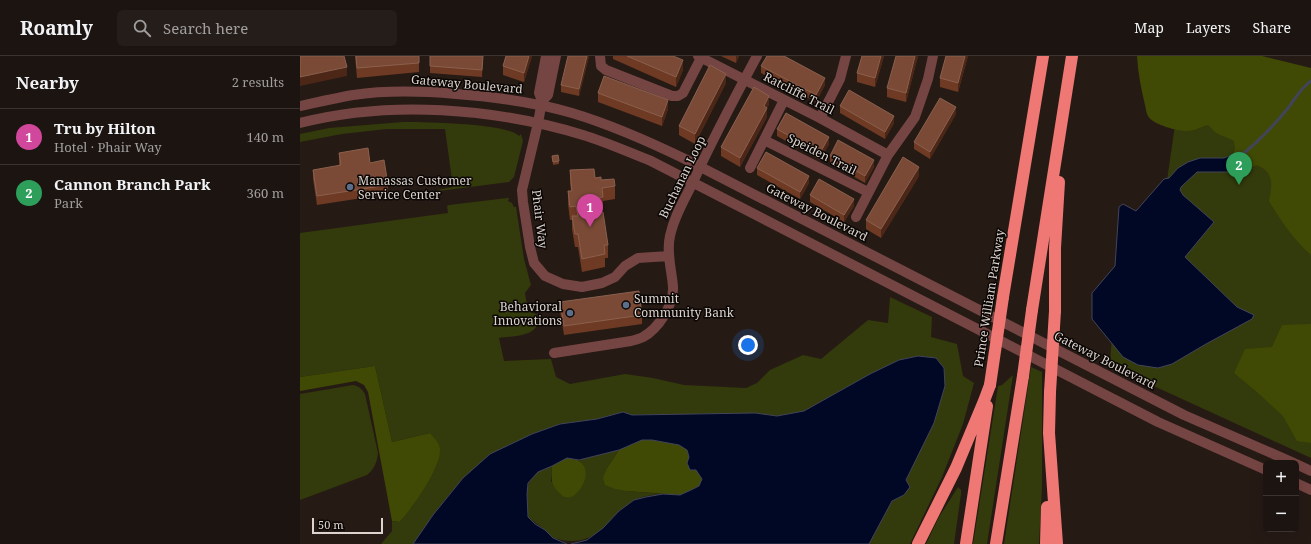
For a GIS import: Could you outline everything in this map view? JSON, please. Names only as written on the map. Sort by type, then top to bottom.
[{"type":"highway","name":"Prince William Parkway","points":[[966,544],[1003,297],[1043,56]]},
{"type":"highway","points":[[996,544],[1072,56]]},
{"type":"highway","points":[[1046,544],[1050,392],[1055,311],[1055,248],[1064,110]]},
{"type":"highway","points":[[918,544],[956,468],[990,385]]},
{"type":"highway","points":[[1049,433],[1057,544]]},
{"type":"street","points":[[538,123],[541,103],[539,93],[546,56]]},
{"type":"street","points":[[541,103],[548,95],[556,56]]},
{"type":"street","points":[[600,56],[601,66],[606,70],[672,96],[678,96],[683,93],[700,57]]},
{"type":"street","name":"Buchanan Loop","points":[[554,352],[631,341],[643,337],[664,317],[673,289],[669,256],[669,238],[673,225],[700,166],[757,56]]},
{"type":"street","points":[[820,118],[840,79],[846,56]]},
{"type":"street","points":[[856,217],[888,154],[915,117],[928,79],[933,56]]},
{"type":"street","name":"Ratcliffe Trail","points":[[700,57],[888,154]]},
{"type":"street","name":"Gateway Boulevard","points":[[300,106],[354,95],[397,91],[430,92],[504,98],[541,103],[607,125],[644,139],[700,166],[1184,415],[1288,460]]},
{"type":"street","points":[[750,168],[784,100]]},
{"type":"street","points":[[300,123],[346,115],[384,111],[418,110],[466,112],[503,116],[538,123],[583,135],[616,146],[651,161],[1158,422],[1263,469]]},
{"type":"street","name":"Phair Way","points":[[538,123],[522,190],[529,240],[534,263],[545,276],[563,284],[582,287],[602,283],[615,277],[625,266],[638,258],[669,256]]},
{"type":"street","name":"Speiden Trail","points":[[764,140],[868,192]]},
{"type":"street","name":"Gateway Boulevard","points":[[1299,465],[1311,470]]},
{"type":"street","points":[[1299,484],[1311,490]]},
{"type":"green space","points":[[1137,56],[1262,56],[1311,68],[1311,255],[1288,230],[1269,201],[1271,180],[1267,172],[1257,165],[1252,167],[1247,165],[1243,160],[1244,153],[1239,152],[1233,155],[1235,148],[1234,141],[1217,133],[1208,125],[1193,130],[1183,131],[1166,127],[1155,122],[1148,116],[1142,93]]},
{"type":"green space","points":[[1185,56],[1311,78],[1311,458],[1110,366],[1112,333],[1151,291]]},
{"type":"green space","points":[[403,122],[464,124],[499,128],[519,136],[521,134],[523,141],[514,177],[509,182],[439,191],[437,190],[453,187],[445,129],[387,129],[342,134],[300,142],[300,134],[329,128]]},
{"type":"green space","points":[[509,198],[508,201],[516,207],[524,259],[531,285],[525,293],[528,311],[538,315],[538,322],[536,328],[526,334],[499,338],[504,361],[551,359],[556,377],[570,384],[625,374],[684,385],[746,388],[757,383],[770,370],[803,355],[821,359],[868,320],[888,323],[890,297],[932,317],[931,337],[957,344],[963,376],[974,383],[963,424],[942,477],[910,544],[869,544],[892,501],[904,495],[909,487],[906,480],[913,465],[944,368],[936,358],[918,356],[899,360],[870,374],[804,411],[777,416],[755,413],[631,415],[623,412],[597,419],[560,424],[532,434],[463,478],[433,515],[413,544],[381,544],[392,531],[392,521],[400,522],[422,492],[436,466],[438,460],[437,454],[430,433],[392,442],[375,366],[300,377],[300,233],[448,213],[447,206],[449,205]]},
{"type":"green space","points":[[1311,324],[1311,443],[1297,441],[1283,416],[1234,373],[1245,349],[1272,347],[1282,325]]},
{"type":"green space","points":[[375,366],[392,442],[430,433],[440,449],[436,467],[431,477],[419,497],[400,522],[392,521],[368,392],[364,385],[356,381],[300,391],[300,377]]},
{"type":"green space","points":[[1031,367],[1042,372],[1042,487],[1039,544],[1004,544]]},
{"type":"green space","points":[[1013,375],[987,544],[973,544],[998,386],[1002,385]]},
{"type":"green space","points":[[353,385],[360,388],[365,394],[378,453],[375,466],[367,475],[300,500],[300,394]]},
{"type":"green space","points":[[642,440],[652,440],[679,445],[687,450],[702,479],[699,486],[680,495],[627,491],[615,489],[605,485],[603,478],[607,468],[619,450]]},
{"type":"green space","points":[[619,450],[607,468],[627,491],[663,494],[651,495],[636,499],[625,507],[604,528],[592,536],[580,540],[567,541],[554,538],[528,517],[528,487],[537,472],[552,466],[551,482],[584,467],[579,460]]},
{"type":"green space","points":[[567,458],[579,461],[583,465],[586,474],[583,484],[577,493],[570,497],[564,497],[554,487],[552,466]]},
{"type":"green space","points":[[958,487],[961,490],[961,494],[954,544],[926,544],[939,517]]},
{"type":"water","points":[[1239,152],[1244,153],[1243,160],[1228,172],[1197,172],[1181,187],[1180,190],[1183,195],[1214,222],[1185,257],[1237,307],[1254,315],[1252,319],[1172,364],[1158,368],[1138,365],[1123,357],[1092,319],[1092,293],[1115,266],[1119,207],[1123,204],[1136,211],[1164,179],[1169,178],[1178,168],[1188,162],[1200,158],[1224,158]]},
{"type":"water","points":[[918,356],[936,358],[944,368],[945,386],[934,423],[906,480],[910,487],[904,495],[892,501],[869,544],[571,544],[587,540],[603,528],[619,511],[634,500],[663,494],[680,495],[699,486],[702,479],[696,470],[690,470],[687,463],[689,457],[687,450],[679,445],[652,440],[642,440],[619,450],[579,460],[567,458],[538,472],[528,483],[528,517],[553,538],[567,544],[413,544],[433,515],[463,478],[490,454],[532,434],[560,424],[597,419],[623,412],[632,415],[755,413],[777,416],[804,411],[870,374],[899,360]]},
{"type":"building","points":[[300,56],[344,56],[347,67],[300,77]]},
{"type":"building","points":[[356,56],[419,56],[419,63],[357,68]]},
{"type":"building","points":[[430,56],[483,56],[482,70],[430,66]]},
{"type":"building","points":[[506,56],[529,56],[524,73],[503,66]]},
{"type":"building","points":[[568,56],[587,56],[579,89],[561,85]]},
{"type":"building","points":[[627,56],[673,56],[683,60],[676,77]]},
{"type":"building","points":[[767,56],[784,56],[825,78],[816,95],[761,66]]},
{"type":"building","points":[[862,56],[881,56],[875,78],[857,73]]},
{"type":"building","points":[[896,56],[915,56],[906,93],[887,88]]},
{"type":"building","points":[[946,56],[965,56],[958,83],[940,78]]},
{"type":"building","points":[[710,65],[726,74],[695,134],[679,126]]},
{"type":"building","points":[[604,76],[668,100],[662,117],[598,93]]},
{"type":"building","points":[[754,87],[769,96],[764,106],[767,108],[740,158],[721,147]]},
{"type":"building","points":[[849,90],[894,116],[885,132],[840,106]]},
{"type":"building","points":[[940,98],[956,107],[930,152],[914,142]]},
{"type":"building","points":[[786,113],[829,137],[820,153],[777,129]]},
{"type":"building","points":[[838,140],[874,160],[865,176],[830,156]]},
{"type":"building","name":"Manassas Customer Service Center","points":[[368,148],[370,163],[384,160],[388,185],[317,196],[313,170],[341,165],[339,153]]},
{"type":"building","points":[[766,152],[809,176],[800,192],[757,168]]},
{"type":"building","points":[[558,155],[559,161],[553,162],[552,156]]},
{"type":"building","points":[[903,157],[919,167],[881,229],[866,220]]},
{"type":"building","points":[[594,169],[595,178],[601,177],[601,180],[614,179],[615,186],[602,188],[603,197],[597,198],[600,212],[603,212],[608,245],[604,245],[605,254],[582,259],[578,234],[575,234],[572,216],[578,216],[576,206],[570,207],[568,191],[572,191],[570,170]]},
{"type":"building","points":[[819,179],[854,199],[844,215],[810,195]]},
{"type":"building","points":[[639,291],[642,315],[564,326],[560,302]]},
{"type":"waterway","points":[[1244,153],[1273,125],[1289,107],[1301,90],[1311,81]]},
{"type":"place","name":"Cannon Branch Park","points":[[1239,185]]},
{"type":"place","name":"Manassas Customer Service Center","points":[[350,187]]},
{"type":"place","name":"Tru by Hilton","points":[[590,227]]},
{"type":"place","name":"Summit Community Bank","points":[[626,305]]},
{"type":"place","name":"Behavioral Innovations","points":[[570,313]]}]
